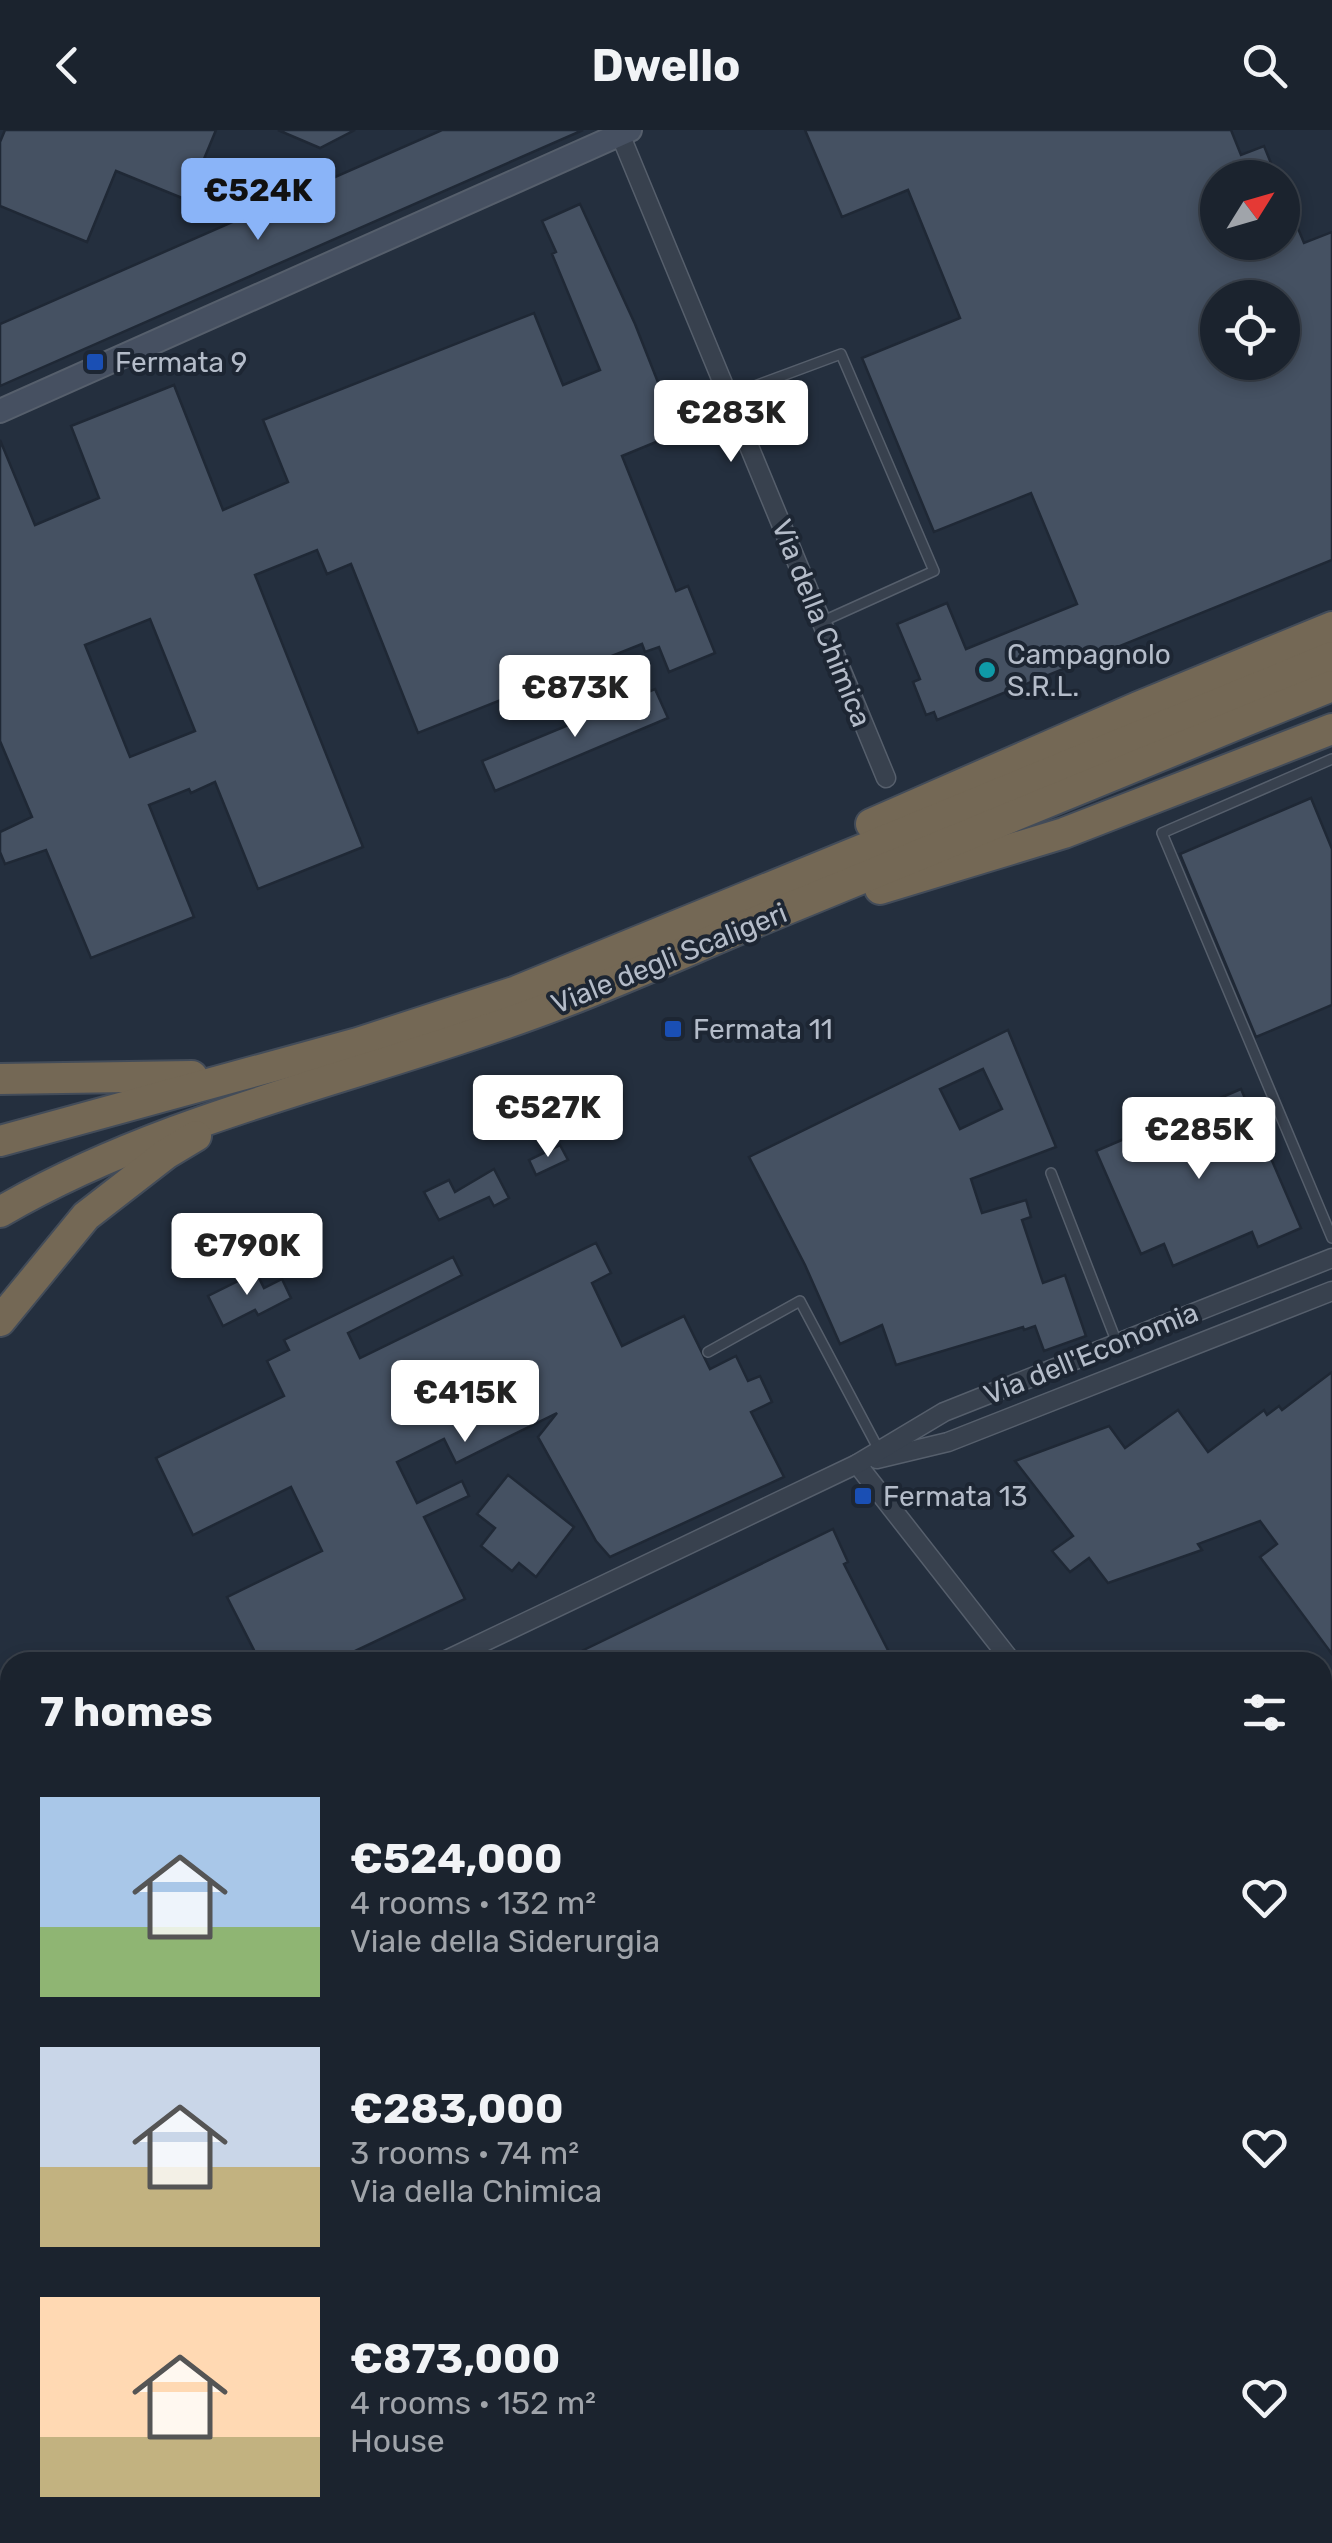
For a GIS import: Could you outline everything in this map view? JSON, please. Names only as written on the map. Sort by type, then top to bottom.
[{"type":"highway","points":[[625,944],[905,807],[1332,626]]},
{"type":"highway","name":"Viale degli Scaligeri","points":[[0,1140],[246,1088],[374,1068],[545,1010],[1165,739],[1332,657]]},
{"type":"highway","name":"Viale degli Scaligeri","points":[[0,1212],[246,1088],[358,1043],[516,991],[625,944],[1165,739],[1332,686]]},
{"type":"highway","points":[[700,945],[1064,833],[1332,729]]},
{"type":"highway","points":[[0,1079],[246,1088]]},
{"type":"highway","points":[[0,1321],[86,1216],[246,1088]]},
{"type":"street","name":"Via della Chimica","points":[[625,132],[728,396],[886,778]]},
{"type":"street","points":[[0,411],[625,132]]},
{"type":"street","name":"Via dell'Economia","points":[[463,1652],[857,1464],[944,1412],[1332,1258]]},
{"type":"street","name":"Via dell'Economia","points":[[857,1464],[948,1442],[1332,1290]]},
{"type":"street","points":[[857,1464],[1004,1652]]},
{"type":"lane","points":[[728,396],[841,354],[934,571],[821,622]]},
{"type":"lane","points":[[1332,760],[1162,833],[1332,1238]]},
{"type":"lane","points":[[1275,1102],[1286,1098]]},
{"type":"lane","points":[[1051,1173],[1117,1343]]},
{"type":"lane","points":[[708,1352],[800,1301],[879,1450]]},
{"type":"building","points":[[5,130],[216,130],[187,200],[116,171],[87,242],[0,206],[0,142]]},
{"type":"building","points":[[278,130],[355,130],[320,148]]},
{"type":"building","points":[[442,130],[583,130],[0,386],[0,324]]},
{"type":"building","points":[[805,130],[1231,130],[1241,155],[1264,146],[1270,160],[1200,160],[1200,260],[1300,260],[1300,233],[1304,243],[1332,232],[1332,560],[937,720],[934,712],[926,715],[913,682],[920,679],[897,624],[947,603],[966,649],[1077,604],[1031,493],[934,532],[862,358],[960,318],[908,190],[842,217]]},
{"type":"building","points":[[580,204],[635,324],[678,433],[622,456],[676,591],[688,586],[715,653],[669,672],[659,647],[645,652],[642,644],[418,733],[351,564],[327,574],[317,550],[255,575],[363,847],[258,889],[215,782],[149,805],[194,917],[91,958],[46,850],[5,864],[0,852],[0,832],[32,817],[0,741],[0,440],[35,525],[99,498],[71,426],[174,385],[223,510],[288,482],[263,420],[534,313],[563,385],[600,370],[542,221]],"holes":[[[150,619],[195,731],[130,757],[85,645]]]},
{"type":"building","points":[[655,689],[668,718],[495,791],[482,761]]},
{"type":"building","points":[[1311,798],[1332,849],[1332,1005],[1256,1037],[1180,854]]},
{"type":"building","points":[[1008,1030],[1056,1147],[971,1179],[982,1213],[1026,1200],[1031,1217],[1022,1220],[1043,1283],[1065,1275],[1086,1336],[1044,1351],[1035,1326],[1024,1330],[1023,1327],[896,1365],[882,1325],[840,1344],[805,1265],[749,1157]],"holes":[[[983,1069],[1002,1109],[960,1129],[940,1089]]]},
{"type":"building","points":[[614,1087],[623,1096],[614,1105],[605,1096]]},
{"type":"building","points":[[1241,1089],[1301,1228],[1258,1247],[1252,1232],[1173,1266],[1164,1244],[1141,1254],[1096,1151]]},
{"type":"building","points":[[560,1145],[568,1160],[536,1175],[529,1160]]},
{"type":"building","points":[[494,1169],[509,1198],[494,1206],[489,1197],[439,1220],[424,1192],[449,1180],[455,1192]]},
{"type":"building","points":[[596,1243],[611,1273],[592,1283],[622,1346],[684,1316],[710,1369],[736,1356],[748,1381],[760,1376],[772,1402],[751,1412],[784,1477],[610,1557],[596,1541],[538,1437],[557,1413],[456,1463],[444,1439],[397,1462],[417,1503],[462,1481],[469,1496],[424,1517],[465,1599],[353,1652],[255,1652],[227,1597],[322,1551],[291,1487],[193,1535],[156,1458],[284,1396],[267,1361],[289,1350],[284,1340],[453,1257],[462,1275],[348,1333],[360,1358]]},
{"type":"building","points":[[256,1272],[264,1288],[282,1279],[291,1298],[258,1315],[255,1310],[223,1326],[208,1296]]},
{"type":"building","points":[[1332,1372],[1332,1652],[1260,1557],[1277,1544],[1260,1521],[1198,1544],[1202,1550],[1108,1583],[1089,1558],[1070,1572],[1052,1551],[1073,1536],[1015,1461],[1109,1426],[1125,1448],[1178,1410],[1208,1452],[1264,1410],[1267,1415],[1279,1406],[1282,1410]]},
{"type":"building","points":[[508,1475],[574,1527],[536,1577],[519,1563],[512,1571],[481,1546],[495,1528],[477,1514]]},
{"type":"building","points":[[833,1529],[848,1562],[844,1564],[889,1652],[580,1652]]},
{"type":"place","name":"Fermata 9","points":[[95,362]]},
{"type":"place","name":"Campagnolo S.R.L.","points":[[987,670]]},
{"type":"place","name":"Fermata 11","points":[[673,1029]]},
{"type":"place","name":"Fermata 13","points":[[863,1496]]}]
